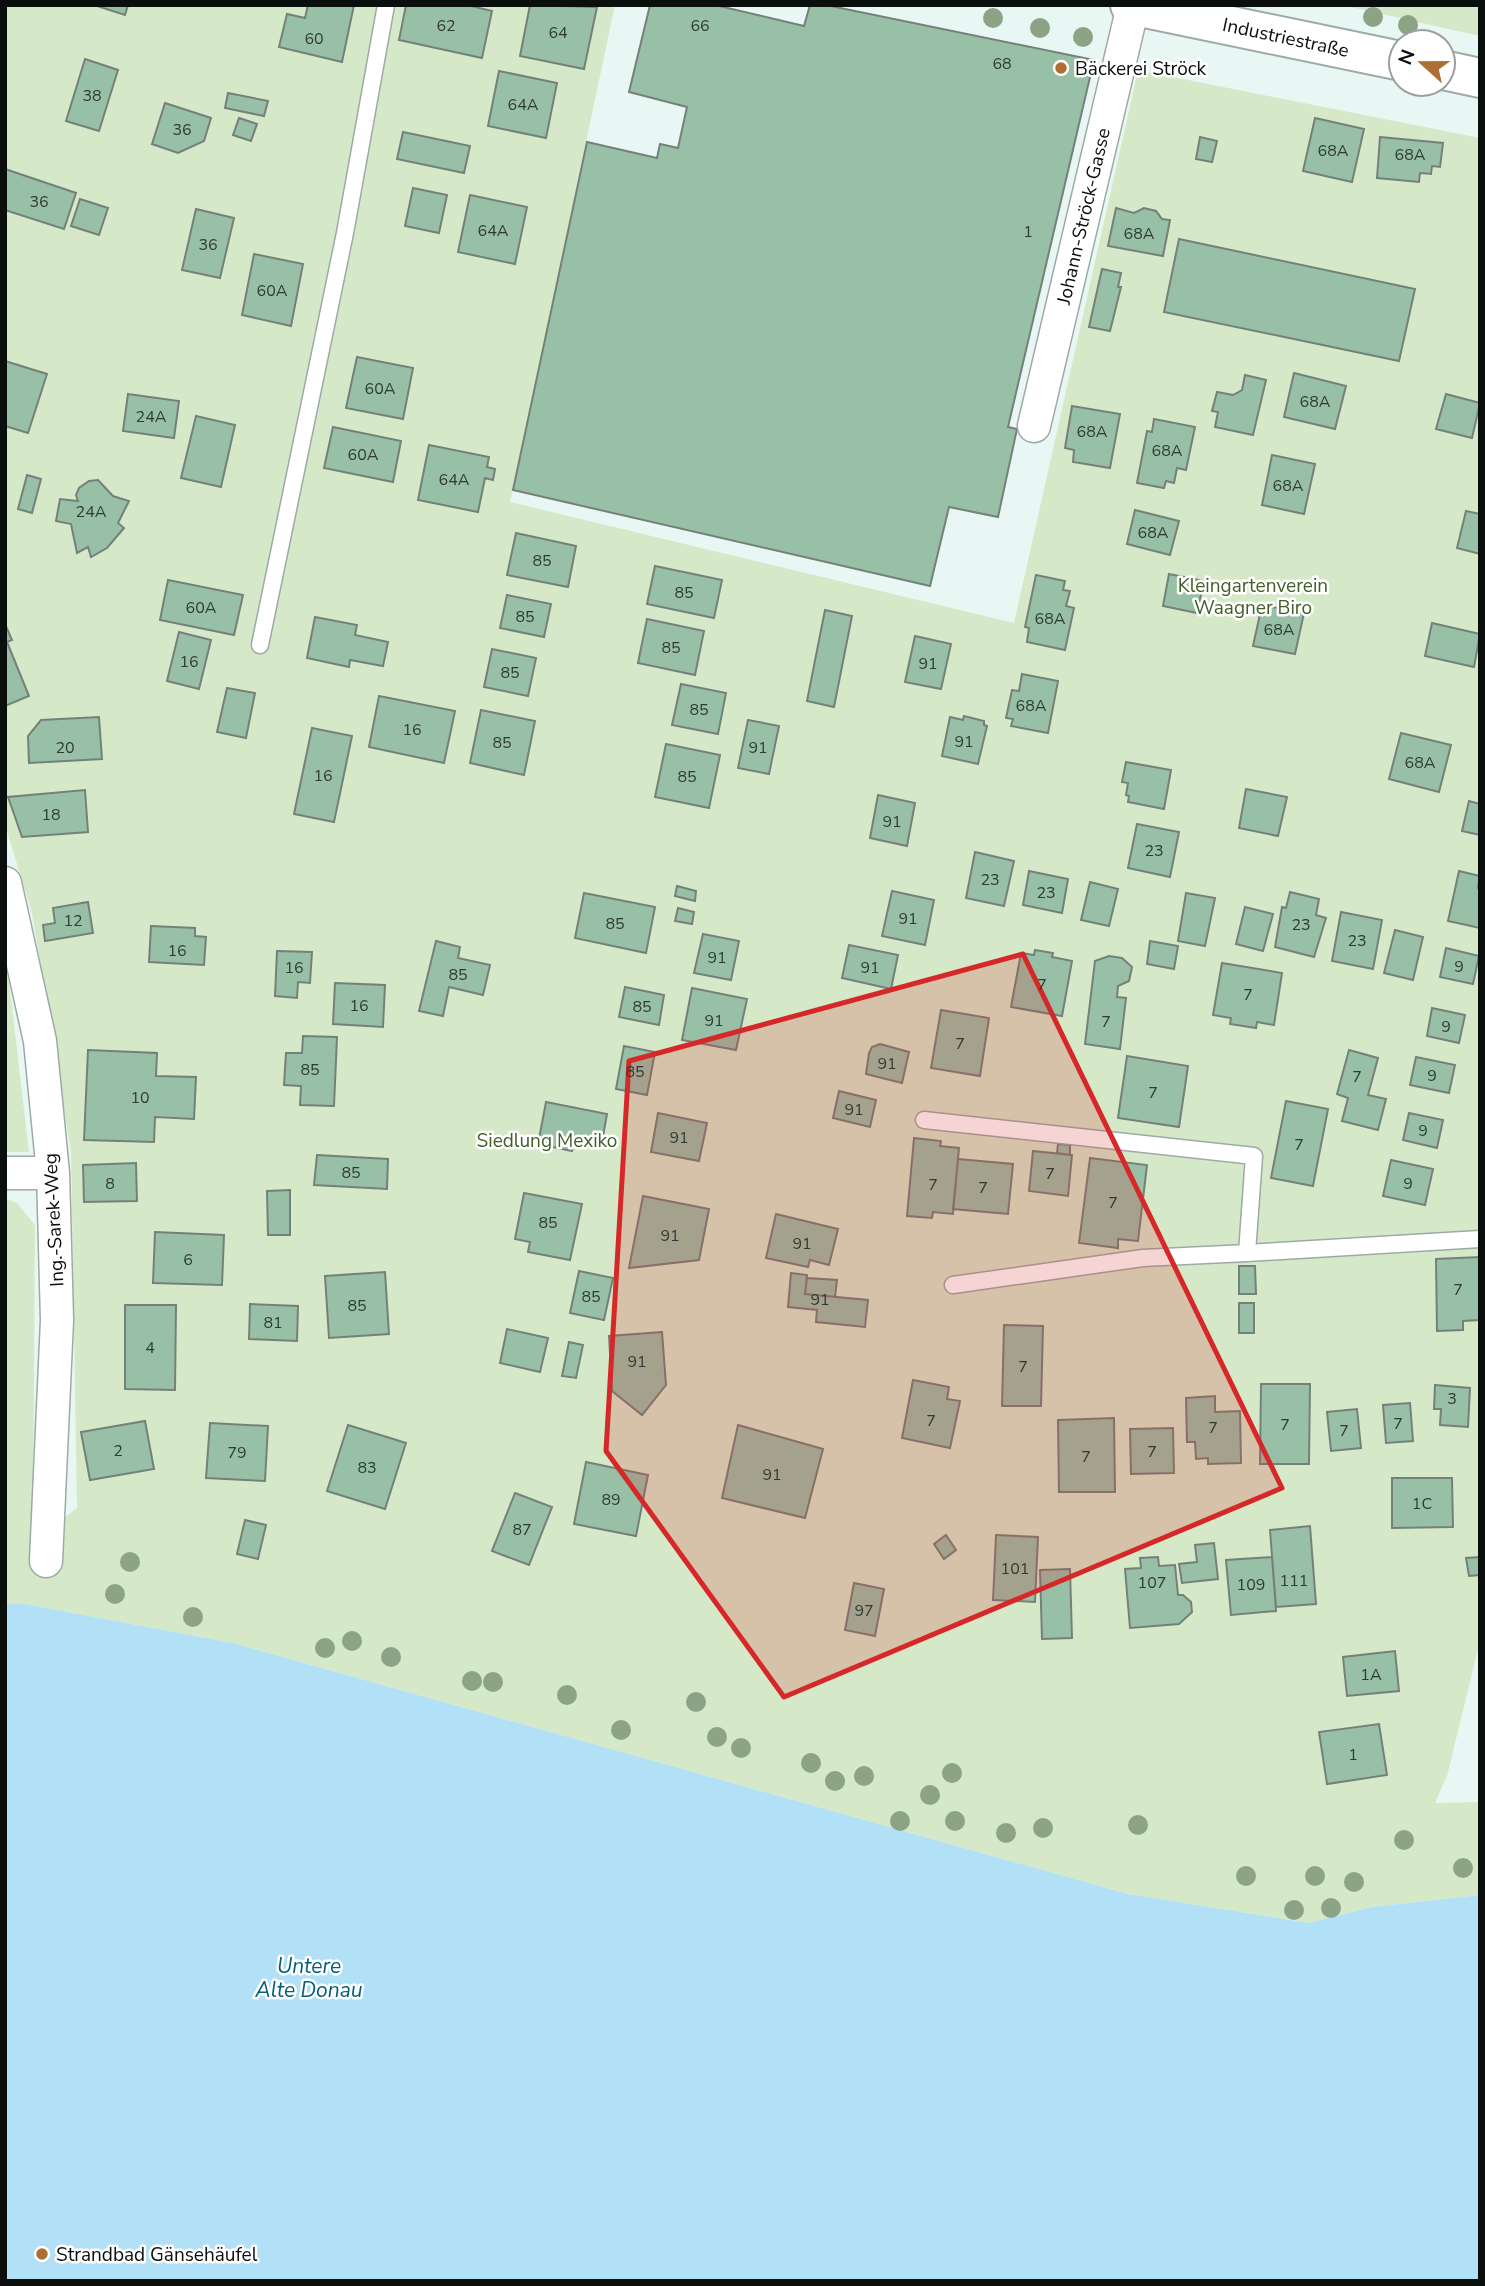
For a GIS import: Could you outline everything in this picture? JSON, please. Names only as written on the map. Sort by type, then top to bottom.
[{"type":"street","name":"Industriestraße","points":[[1131,6],[1387,58]]},
{"type":"street","name":"Johann-Ströck-Gasse","points":[[1034,426],[1131,6]]},
{"type":"street","points":[[1457,73],[1480,78]]},
{"type":"street","name":"Ing.-Sarek-Weg","points":[[5,883],[40,1041],[52,1173],[57,1320],[46,1561]]},
{"type":"street","points":[[5,1173],[52,1173]]},
{"type":"lane","points":[[261,645],[345,233],[386,5]]},
{"type":"lane","points":[[925,1120],[1254,1156],[1247,1253]]},
{"type":"lane","points":[[953,1284],[1143,1258],[1480,1239]]},
{"type":"highlighted area","points":[[1023,954],[1282,1488],[784,1697],[606,1451],[629,1061]]},
{"type":"green space","name":"Siedlung Mexiko","points":[[5,5],[615,5],[510,502],[1014,623],[1138,70],[1480,138],[1480,1641],[1447,1776],[1435,1803],[1480,1802],[1480,1895],[1372,1907],[1309,1923],[1128,1894],[233,1643],[25,1604],[5,1604],[5,1198],[17,1203],[35,1225],[33,1541],[77,1508],[71,1152],[32,913],[5,825]]},
{"type":"green space","points":[[1341,5],[1480,5],[1480,36],[1457,31],[1457,28],[1444,28]]},
{"type":"green space","points":[[5,969],[9,981],[29,1152],[5,1152]]},
{"type":"water","name":"Untere Alte Donau","points":[[5,1604],[25,1604],[233,1643],[1128,1894],[1309,1923],[1372,1907],[1480,1895],[1480,2281],[5,2281]]},
{"type":"building","points":[[94,5],[128,5],[125,15]]},
{"type":"building","points":[[308,5],[354,5],[342,62],[279,47],[287,14],[305,18]]},
{"type":"building","points":[[406,5],[467,5],[492,11],[482,58],[399,40]]},
{"type":"building","points":[[530,5],[597,7],[584,69],[520,56]]},
{"type":"building","points":[[650,5],[715,5],[804,26],[810,5],[826,5],[1094,60],[1008,427],[1017,429],[998,517],[949,507],[930,586],[513,490],[587,142],[657,158],[660,144],[678,148],[687,107],[629,92]]},
{"type":"building","points":[[85,59],[118,70],[99,131],[66,121]]},
{"type":"building","points":[[499,71],[557,83],[546,138],[488,126]]},
{"type":"building","points":[[228,93],[268,101],[264,116],[225,108]]},
{"type":"building","points":[[165,103],[211,118],[204,141],[178,153],[152,144]]},
{"type":"building","points":[[239,118],[257,124],[251,141],[233,135]]},
{"type":"building","points":[[1315,118],[1364,129],[1352,182],[1303,171]]},
{"type":"building","points":[[403,132],[470,146],[464,173],[397,159]]},
{"type":"building","points":[[1200,137],[1217,141],[1212,162],[1196,159]]},
{"type":"building","points":[[1380,137],[1443,143],[1440,167],[1432,166],[1431,174],[1420,173],[1419,182],[1377,178]]},
{"type":"building","points":[[5,169],[76,193],[64,229],[5,210]]},
{"type":"building","points":[[413,188],[447,195],[439,233],[405,226]]},
{"type":"building","points":[[470,195],[527,207],[515,264],[458,252]]},
{"type":"building","points":[[80,199],[108,208],[99,235],[71,226]]},
{"type":"building","points":[[1116,208],[1134,213],[1144,208],[1156,211],[1162,219],[1170,220],[1163,256],[1108,246]]},
{"type":"building","points":[[196,209],[234,218],[220,278],[182,270]]},
{"type":"building","points":[[1179,239],[1415,289],[1399,361],[1164,312]]},
{"type":"building","points":[[254,254],[303,264],[291,326],[242,315]]},
{"type":"building","points":[[1102,269],[1121,273],[1118,287],[1121,287],[1110,331],[1089,327]]},
{"type":"building","points":[[357,357],[413,368],[403,419],[346,408]]},
{"type":"building","points":[[5,361],[47,374],[28,433],[5,426]]},
{"type":"building","points":[[1294,373],[1346,386],[1335,429],[1284,417]]},
{"type":"building","points":[[1245,375],[1266,380],[1253,435],[1215,427],[1218,412],[1212,411],[1217,392],[1233,395],[1242,390]]},
{"type":"building","points":[[128,394],[179,401],[174,438],[123,431]]},
{"type":"building","points":[[1446,394],[1480,403],[1472,438],[1436,429]]},
{"type":"building","points":[[1072,406],[1120,414],[1110,468],[1073,462],[1074,450],[1065,448]]},
{"type":"building","points":[[196,416],[235,425],[221,487],[181,478]]},
{"type":"building","points":[[1154,419],[1195,427],[1186,470],[1177,468],[1174,483],[1166,481],[1164,488],[1137,483],[1147,431],[1152,432]]},
{"type":"building","points":[[333,427],[401,441],[393,482],[324,468]]},
{"type":"building","points":[[429,445],[489,457],[487,467],[495,469],[493,480],[485,478],[478,512],[418,500]]},
{"type":"building","points":[[1272,455],[1315,464],[1304,514],[1262,505]]},
{"type":"building","points":[[27,475],[41,479],[32,513],[18,509]]},
{"type":"building","points":[[98,480],[113,496],[129,501],[118,523],[124,528],[107,548],[91,557],[88,547],[77,553],[71,524],[56,521],[60,499],[78,501],[76,495],[79,488],[89,481]]},
{"type":"building","points":[[1135,510],[1179,521],[1170,555],[1127,544]]},
{"type":"building","points":[[1466,511],[1480,514],[1480,554],[1457,548]]},
{"type":"building","points":[[516,533],[576,546],[568,587],[507,575]]},
{"type":"building","points":[[655,566],[722,580],[714,618],[647,604]]},
{"type":"building","points":[[1169,574],[1204,581],[1197,613],[1163,606]]},
{"type":"building","points":[[1036,575],[1065,581],[1063,590],[1070,591],[1066,606],[1074,608],[1065,650],[1027,642],[1029,628],[1025,627]]},
{"type":"building","points":[[168,580],[243,595],[234,635],[160,620]]},
{"type":"building","points":[[507,595],[551,604],[544,637],[500,628]]},
{"type":"building","points":[[1262,605],[1304,613],[1295,654],[1253,646]]},
{"type":"building","points":[[825,610],[852,616],[834,707],[807,701]]},
{"type":"building","points":[[315,617],[357,625],[355,635],[388,642],[383,666],[350,660],[349,667],[307,658]]},
{"type":"building","points":[[647,619],[704,631],[695,675],[638,663]]},
{"type":"building","points":[[1432,623],[1480,634],[1474,667],[1425,656]]},
{"type":"building","points":[[5,624],[12,640],[7,642],[29,696],[5,706]]},
{"type":"building","points":[[179,632],[211,640],[199,689],[167,681]]},
{"type":"building","points":[[915,636],[951,644],[941,689],[905,682]]},
{"type":"building","points":[[492,649],[536,658],[528,696],[484,687]]},
{"type":"building","points":[[1022,674],[1058,681],[1048,733],[1011,726],[1013,719],[1006,718],[1012,690],[1019,691]]},
{"type":"building","points":[[681,684],[726,693],[718,734],[672,725]]},
{"type":"building","points":[[227,688],[255,693],[246,738],[217,732]]},
{"type":"building","points":[[379,696],[455,711],[444,763],[369,747]]},
{"type":"building","points":[[481,710],[535,721],[524,775],[470,763]]},
{"type":"building","points":[[964,716],[984,721],[987,726],[978,764],[942,756],[950,717],[963,720]]},
{"type":"building","points":[[99,717],[102,759],[29,763],[28,736],[41,720]]},
{"type":"building","points":[[748,720],[779,726],[769,774],[738,768]]},
{"type":"building","points":[[312,728],[352,736],[334,822],[294,814]]},
{"type":"building","points":[[1401,733],[1451,745],[1439,792],[1389,779]]},
{"type":"building","points":[[666,744],[720,755],[709,808],[655,797]]},
{"type":"building","points":[[1126,762],[1171,770],[1164,809],[1128,802],[1128,783],[1122,782]]},
{"type":"building","points":[[1246,789],[1287,797],[1278,836],[1239,828]]},
{"type":"building","points":[[85,790],[88,832],[22,837],[8,797]]},
{"type":"building","points":[[878,795],[915,803],[907,846],[870,838]]},
{"type":"building","points":[[1469,801],[1480,804],[1480,835],[1462,831]]},
{"type":"building","points":[[1137,824],[1179,832],[1170,877],[1128,868]]},
{"type":"building","points":[[975,852],[1014,861],[1004,906],[966,898]]},
{"type":"building","points":[[1029,871],[1068,879],[1062,913],[1023,905]]},
{"type":"building","points":[[1459,871],[1480,876],[1480,928],[1448,921]]},
{"type":"building","points":[[1090,882],[1118,889],[1109,926],[1081,920]]},
{"type":"building","points":[[677,886],[696,891],[695,901],[675,896]]},
{"type":"building","points":[[892,891],[934,900],[925,945],[882,936]]},
{"type":"building","points":[[1290,892],[1319,899],[1316,915],[1326,918],[1314,957],[1275,947],[1282,907],[1286,908]]},
{"type":"building","points":[[584,893],[655,907],[646,953],[575,938]]},
{"type":"building","points":[[1186,893],[1215,898],[1205,946],[1178,941]]},
{"type":"building","points":[[88,902],[93,933],[45,941],[43,925],[55,923],[53,908]]},
{"type":"building","points":[[1245,907],[1273,914],[1263,951],[1236,944]]},
{"type":"building","points":[[678,908],[694,912],[692,924],[675,921]]},
{"type":"building","points":[[1341,912],[1382,920],[1373,969],[1332,961]]},
{"type":"building","points":[[151,926],[195,928],[195,936],[206,937],[204,965],[149,962]]},
{"type":"building","points":[[1395,930],[1423,937],[1413,980],[1384,973]]},
{"type":"building","points":[[703,934],[739,941],[731,980],[694,973]]},
{"type":"building","points":[[436,941],[460,947],[458,958],[490,965],[483,995],[449,987],[443,1016],[419,1011]]},
{"type":"building","points":[[1150,941],[1178,946],[1174,969],[1147,964]]},
{"type":"building","points":[[849,945],[898,955],[891,989],[842,978]]},
{"type":"building","points":[[1446,948],[1479,956],[1473,984],[1440,977]]},
{"type":"building","points":[[1035,950],[1053,953],[1052,957],[1072,961],[1062,1016],[1011,1007],[1021,953],[1034,955]]},
{"type":"building","points":[[277,951],[312,952],[310,983],[298,982],[297,998],[275,996]]},
{"type":"building","points":[[1109,956],[1122,958],[1132,967],[1129,981],[1118,986],[1117,997],[1126,998],[1120,1049],[1085,1044],[1095,961]]},
{"type":"building","points":[[1222,963],[1282,973],[1274,1025],[1257,1022],[1256,1028],[1230,1024],[1231,1018],[1213,1015]]},
{"type":"building","points":[[335,983],[385,985],[383,1027],[333,1024]]},
{"type":"building","points":[[625,987],[664,995],[659,1025],[619,1017]]},
{"type":"building","points":[[692,988],[747,999],[736,1050],[682,1040]]},
{"type":"building","points":[[1432,1008],[1465,1015],[1459,1043],[1427,1036]]},
{"type":"building","points":[[941,1010],[989,1018],[980,1076],[931,1068]]},
{"type":"building","points":[[303,1036],[337,1037],[334,1106],[300,1105],[301,1086],[284,1085],[286,1053],[302,1053]]},
{"type":"building","points":[[880,1044],[909,1052],[902,1083],[866,1074],[869,1053],[872,1047]]},
{"type":"building","points":[[624,1046],[655,1052],[647,1095],[616,1089]]},
{"type":"building","points":[[88,1050],[157,1053],[156,1076],[196,1077],[194,1119],[155,1117],[154,1142],[84,1140]]},
{"type":"building","points":[[1349,1050],[1378,1058],[1368,1095],[1386,1099],[1378,1130],[1342,1121],[1348,1098],[1337,1094]]},
{"type":"building","points":[[1127,1056],[1188,1066],[1179,1127],[1118,1118]]},
{"type":"building","points":[[1416,1057],[1455,1065],[1449,1093],[1410,1085]]},
{"type":"building","points":[[839,1091],[876,1100],[870,1127],[833,1118]]},
{"type":"building","points":[[1286,1101],[1328,1109],[1313,1186],[1271,1178]]},
{"type":"building","points":[[546,1102],[607,1114],[602,1142],[575,1137],[572,1151],[538,1144]]},
{"type":"building","points":[[658,1113],[707,1123],[699,1161],[651,1152]]},
{"type":"building","points":[[1409,1113],[1443,1120],[1437,1148],[1403,1140]]},
{"type":"building","points":[[914,1138],[941,1141],[940,1146],[959,1148],[953,1214],[933,1212],[932,1218],[907,1216]]},
{"type":"building","points":[[1058,1144],[1070,1145],[1070,1155],[1057,1153]]},
{"type":"building","points":[[1033,1151],[1072,1155],[1068,1196],[1029,1191]]},
{"type":"building","points":[[317,1155],[388,1159],[387,1189],[314,1185]]},
{"type":"building","points":[[1090,1158],[1147,1165],[1138,1241],[1118,1239],[1118,1248],[1079,1243]]},
{"type":"building","points":[[958,1159],[1013,1164],[1008,1214],[953,1209]]},
{"type":"building","points":[[1391,1160],[1433,1169],[1425,1205],[1383,1196]]},
{"type":"building","points":[[136,1163],[137,1201],[84,1202],[83,1165]]},
{"type":"building","points":[[290,1190],[290,1235],[268,1235],[267,1191]]},
{"type":"building","points":[[524,1193],[582,1204],[570,1260],[528,1252],[530,1242],[515,1239]]},
{"type":"building","points":[[643,1196],[709,1209],[699,1260],[629,1268]]},
{"type":"building","points":[[776,1214],[838,1229],[829,1265],[810,1260],[808,1267],[766,1258]]},
{"type":"building","points":[[155,1232],[224,1235],[222,1285],[153,1283]]},
{"type":"building","points":[[1480,1257],[1480,1320],[1463,1321],[1463,1330],[1437,1331],[1436,1259]]},
{"type":"building","points":[[1239,1266],[1255,1266],[1256,1294],[1239,1294]]},
{"type":"building","points":[[579,1271],[613,1278],[604,1320],[570,1313]]},
{"type":"building","points":[[385,1272],[389,1334],[329,1338],[325,1276]]},
{"type":"building","points":[[791,1273],[807,1275],[805,1294],[868,1300],[865,1327],[816,1322],[817,1310],[788,1307]]},
{"type":"building","points":[[807,1278],[837,1280],[835,1297],[805,1294]]},
{"type":"building","points":[[1239,1303],[1254,1303],[1254,1333],[1239,1333]]},
{"type":"building","points":[[250,1304],[298,1306],[297,1341],[249,1339]]},
{"type":"building","points":[[125,1305],[176,1305],[175,1390],[125,1389]]},
{"type":"building","points":[[1004,1325],[1043,1326],[1041,1406],[1002,1406]]},
{"type":"building","points":[[507,1329],[548,1338],[540,1372],[500,1363]]},
{"type":"building","points":[[662,1332],[666,1385],[642,1415],[612,1391],[609,1336]]},
{"type":"building","points":[[569,1342],[583,1345],[576,1378],[562,1376]]},
{"type":"building","points":[[913,1380],[949,1387],[947,1399],[960,1401],[950,1448],[902,1438]]},
{"type":"building","points":[[1261,1384],[1310,1384],[1309,1464],[1260,1464]]},
{"type":"building","points":[[1435,1385],[1470,1388],[1468,1427],[1440,1425],[1441,1409],[1434,1409]]},
{"type":"building","points":[[1215,1396],[1215,1412],[1240,1411],[1241,1463],[1208,1464],[1208,1458],[1196,1459],[1195,1442],[1187,1442],[1186,1398]]},
{"type":"building","points":[[1410,1403],[1413,1441],[1386,1443],[1383,1405]]},
{"type":"building","points":[[1357,1409],[1361,1448],[1331,1451],[1327,1412]]},
{"type":"building","points":[[1114,1418],[1115,1492],[1059,1492],[1058,1420]]},
{"type":"building","points":[[145,1421],[154,1469],[90,1480],[81,1432]]},
{"type":"building","points":[[210,1423],[268,1426],[265,1481],[206,1478]]},
{"type":"building","points":[[348,1425],[406,1443],[385,1509],[327,1491]]},
{"type":"building","points":[[738,1425],[823,1449],[805,1518],[722,1498]]},
{"type":"building","points":[[1173,1428],[1174,1473],[1131,1474],[1130,1429]]},
{"type":"building","points":[[586,1462],[648,1475],[636,1536],[574,1524]]},
{"type":"building","points":[[1392,1478],[1452,1478],[1453,1527],[1392,1528]]},
{"type":"building","points":[[515,1493],[552,1507],[529,1565],[492,1551]]},
{"type":"building","points":[[245,1520],[266,1525],[258,1559],[237,1554]]},
{"type":"building","points":[[1310,1526],[1316,1604],[1276,1607],[1270,1530]]},
{"type":"building","points":[[946,1535],[956,1550],[944,1559],[934,1544]]},
{"type":"building","points":[[996,1535],[1038,1537],[1035,1602],[993,1600]]},
{"type":"building","points":[[1214,1543],[1218,1579],[1182,1583],[1179,1564],[1197,1562],[1195,1545]]},
{"type":"building","points":[[1158,1557],[1159,1566],[1175,1565],[1178,1595],[1183,1595],[1191,1602],[1192,1612],[1179,1624],[1130,1628],[1125,1569],[1141,1568],[1140,1558]]},
{"type":"building","points":[[1272,1557],[1276,1611],[1231,1615],[1226,1560]]},
{"type":"building","points":[[1480,1557],[1480,1575],[1469,1576],[1466,1558]]},
{"type":"building","points":[[1070,1569],[1072,1638],[1042,1639],[1040,1570]]},
{"type":"building","points":[[854,1583],[884,1589],[875,1636],[845,1630]]},
{"type":"building","points":[[1395,1651],[1399,1691],[1347,1696],[1343,1657]]},
{"type":"building","points":[[1379,1724],[1387,1775],[1327,1784],[1319,1732]]},
{"type":"place","name":"Bäckerei Ströck","points":[[1061,68]]},
{"type":"place","name":"Strandbad Gänsehäufel","points":[[42,2254]]},
{"type":"park label","name":"Kleingartenverein Waagner Biro","points":[[1253,596]]}]
